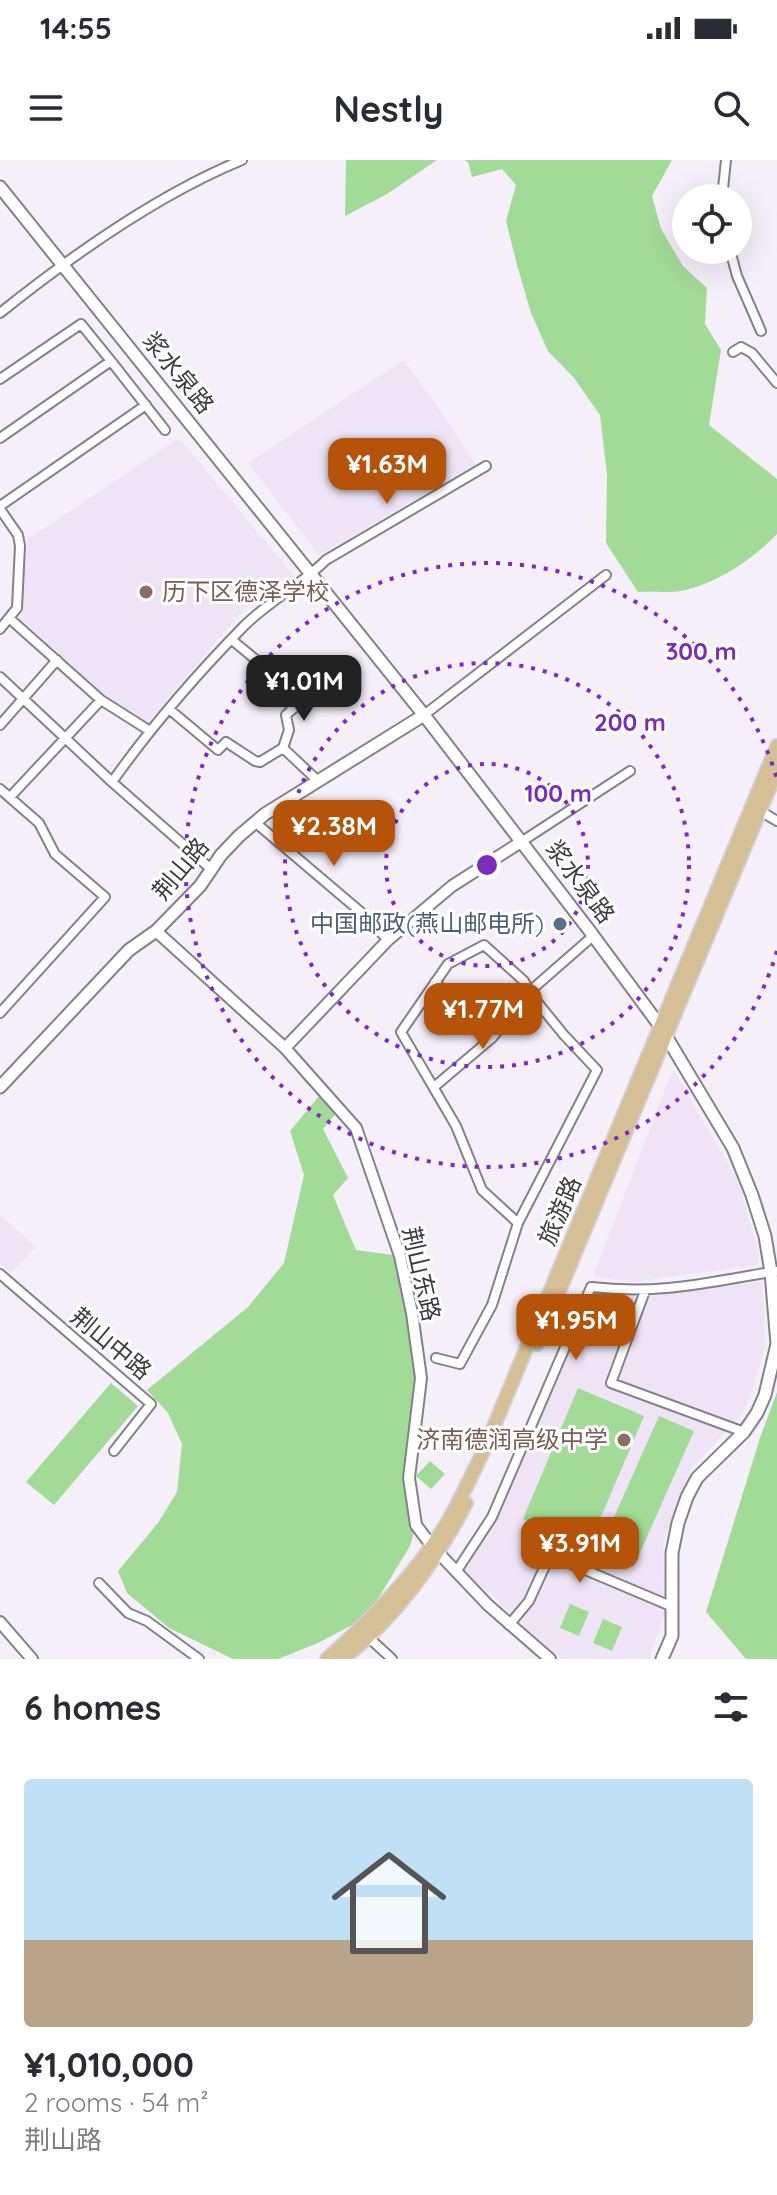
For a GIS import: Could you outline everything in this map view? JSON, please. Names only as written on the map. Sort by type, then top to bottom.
[{"type":"main road","name":"浆水泉路","points":[[0,187],[424,715],[593,936],[677,1052],[733,1148],[752,1195],[774,1271],[777,1344],[765,1395],[744,1432],[697,1478],[687,1497],[672,1553],[672,1636],[662,1659]]},
{"type":"main road","name":"荆山路","points":[[0,1087],[129,950],[156,931],[200,886],[221,855],[265,814],[424,715]]},
{"type":"main road","name":"旅游路","points":[[342,1659],[405,1597],[490,1455],[755,808],[777,746]]},
{"type":"main road","name":"旅游路","points":[[755,808],[777,770]]},
{"type":"main road","name":"旅游路","points":[[327,1659],[389,1600],[434,1549]]},
{"type":"street","points":[[208,160],[215,171]]},
{"type":"street","points":[[0,313],[62,263],[215,171],[242,160]]},
{"type":"street","points":[[723,184],[726,160]]},
{"type":"street","points":[[734,264],[761,331]]},
{"type":"street","points":[[0,379],[81,324],[165,430]]},
{"type":"street","points":[[733,352],[741,347],[752,353],[777,383]]},
{"type":"street","points":[[0,438],[111,361]]},
{"type":"street","points":[[0,629],[17,608],[20,546],[18,535],[0,508],[146,405]]},
{"type":"street","points":[[112,782],[150,731],[246,624],[326,560],[486,466]]},
{"type":"street","points":[[424,715],[606,575]]},
{"type":"street","points":[[9,618],[101,700],[150,731]]},
{"type":"street","points":[[169,709],[218,750],[226,742],[260,762],[283,748],[289,730],[286,715],[294,708],[273,689],[279,679],[232,640]]},
{"type":"street","points":[[0,725],[57,660]]},
{"type":"street","points":[[0,677],[211,869]]},
{"type":"street","points":[[10,797],[101,700]]},
{"type":"street","points":[[283,748],[317,780]]},
{"type":"street","points":[[285,1048],[388,940],[452,886],[630,771]]},
{"type":"street","points":[[0,789],[39,823],[55,854],[105,897],[0,1013]]},
{"type":"street","points":[[755,808],[777,821]]},
{"type":"street","points":[[256,823],[362,913],[388,940]]},
{"type":"street","name":"荆山东路","points":[[156,931],[285,1048],[356,1128],[400,1256],[412,1313],[421,1378],[409,1478],[416,1525],[456,1572],[509,1625],[550,1659]]},
{"type":"street","points":[[434,1087],[492,1038],[529,992],[593,936]]},
{"type":"street","points":[[436,1358],[460,1364],[492,1305],[518,1223],[597,1070],[564,1035],[529,992],[524,981],[484,945],[448,964],[401,1032],[456,1126],[482,1190],[518,1223]]},
{"type":"street","points":[[435,982],[492,1038]]},
{"type":"street","points":[[456,1572],[492,1517],[591,1287],[645,1291],[698,1286],[774,1271]]},
{"type":"street","name":"荆山中路","points":[[0,1274],[151,1404],[114,1451]]},
{"type":"street","points":[[645,1291],[611,1383],[744,1432]]},
{"type":"street","points":[[509,1625],[529,1601],[550,1555],[673,1607]]},
{"type":"street","points":[[99,1583],[128,1613],[147,1621],[199,1659]]},
{"type":"street","points":[[0,1622],[32,1659]]},
{"type":"street","points":[[367,1636],[392,1659]]},
{"type":"shaded area","points":[[404,360],[475,465],[319,555],[248,463]]},
{"type":"shaded area","name":"历下区德泽学校","points":[[179,438],[294,576],[244,609],[148,722],[104,695],[20,618],[28,539]]},
{"type":"shaded area","points":[[673,1069],[739,1183],[759,1255],[758,1265],[631,1282],[593,1276]]},
{"type":"shaded area","points":[[0,1215],[36,1247],[11,1273],[0,1263]]},
{"type":"shaded area","name":"济南德润高级中学","points":[[763,1281],[765,1347],[746,1409],[689,1472],[663,1545],[664,1616],[649,1659],[562,1659],[550,1653],[495,1598],[463,1572],[499,1516],[594,1292],[638,1297]]},
{"type":"green space","points":[[346,160],[437,160],[387,194],[345,216]]},
{"type":"green space","points":[[464,160],[672,160],[652,196],[661,229],[672,248],[672,264],[682,264],[707,288],[705,324],[721,350],[709,425],[777,479],[777,534],[745,561],[694,588],[676,592],[638,592],[606,543],[607,475],[600,415],[574,378],[548,351],[531,313],[506,221],[516,185],[502,169],[472,177],[468,162]]},
{"type":"green space","points":[[320,1095],[337,1112],[323,1129],[348,1178],[333,1195],[356,1250],[400,1256],[421,1378],[409,1477],[416,1525],[410,1546],[367,1617],[318,1643],[278,1659],[233,1659],[169,1628],[127,1593],[118,1571],[158,1523],[177,1492],[182,1444],[168,1413],[147,1390],[248,1307],[284,1263],[304,1175],[290,1131]]},
{"type":"green space","points":[[111,1383],[138,1406],[54,1505],[26,1482]]},
{"type":"green space","points":[[578,1388],[644,1416],[588,1547],[523,1519]]},
{"type":"green space","points":[[777,1392],[777,1659],[746,1659],[706,1612]]},
{"type":"green space","points":[[659,1416],[694,1431],[634,1566],[599,1551]]},
{"type":"green space","points":[[430,1461],[445,1474],[431,1489],[416,1476]]},
{"type":"green space","points":[[570,1604],[589,1612],[579,1636],[560,1628]]},
{"type":"green space","points":[[603,1619],[622,1627],[612,1651],[593,1643]]},
{"type":"place","name":"历下区德泽学校","points":[[146,592]]},
{"type":"place","name":"中国邮政(燕山邮电所)","points":[[560,924]]},
{"type":"place","name":"济南德润高级中学","points":[[624,1440]]}]
